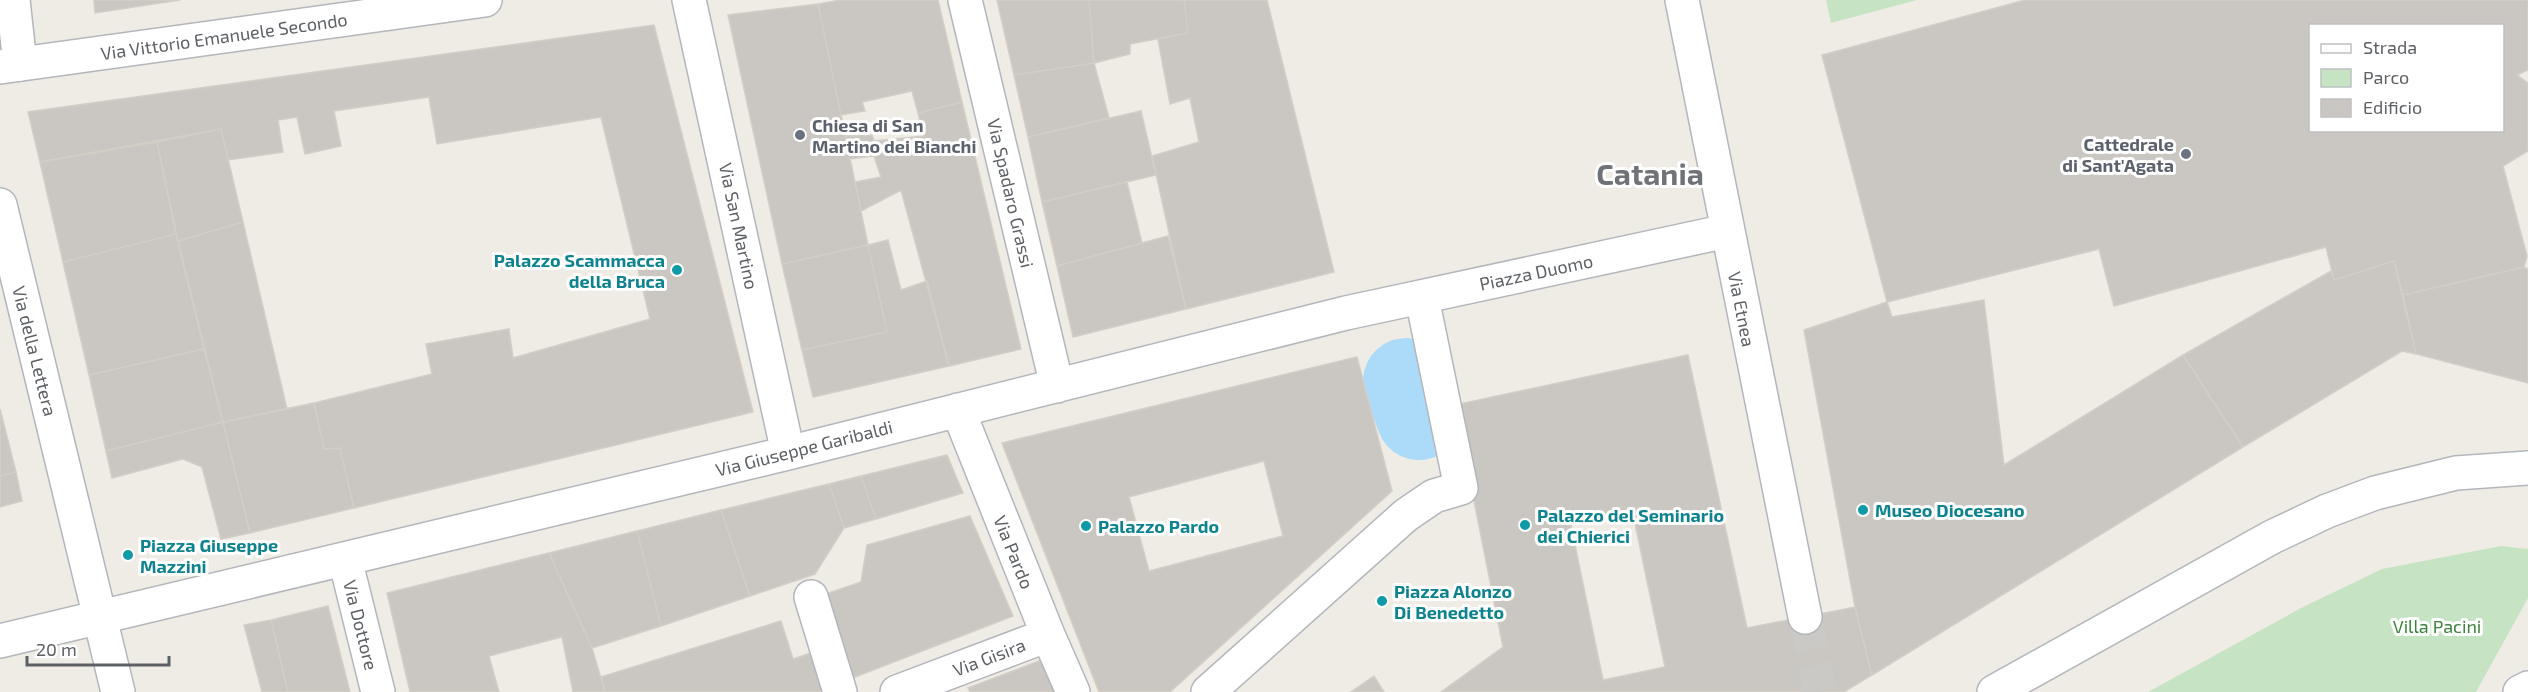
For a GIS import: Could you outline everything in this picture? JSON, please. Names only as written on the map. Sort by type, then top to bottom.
[{"type":"street","points":[[10,66],[13,0]]},
{"type":"street","name":"Via Vittorio Emanuele Secondo","points":[[10,66],[484,0]]},
{"type":"street","name":"Via San Martino","points":[[689,0],[788,453]]},
{"type":"street","name":"Via Spadaro Grassi","points":[[965,0],[1057,386]]},
{"type":"street","name":"Via Etnea","points":[[1682,0],[1805,617]]},
{"type":"street","name":"Via della Lettera","points":[[0,205],[118,692]]},
{"type":"street","name":"Piazza Duomo","points":[[1346,313],[1727,231]]},
{"type":"street","points":[[1208,692],[1406,515],[1434,496],[1461,488],[1422,297]]},
{"type":"street","name":"Via Giuseppe Garibaldi","points":[[0,641],[788,453],[1346,313]]},
{"type":"street","name":"Via Pardo","points":[[958,410],[1073,692]]},
{"type":"street","points":[[1994,692],[2272,537],[2327,511],[2375,493],[2456,473],[2528,468]]},
{"type":"street","name":"Via Dottore","points":[[345,559],[378,692]]},
{"type":"street","points":[[811,597],[840,692]]},
{"type":"street","name":"Via Gisira","points":[[897,692],[1048,635]]},
{"type":"street","points":[[2520,692],[2528,688]]},
{"type":"green space","points":[[1826,0],[1917,0],[1831,23]]},
{"type":"green space","name":"Villa Pacini","points":[[2501,546],[2528,549],[2528,598],[2476,692],[2148,692],[2303,607],[2382,569]]},
{"type":"building","points":[[94,0],[180,0],[95,13]]},
{"type":"building","points":[[841,0],[938,0],[962,102],[918,113],[912,91],[862,102],[865,111],[841,115],[818,4]]},
{"type":"building","points":[[997,0],[1089,0],[1094,63],[1014,75]]},
{"type":"building","points":[[1089,0],[1184,0],[1188,33],[1130,44],[1130,54],[1094,63]]},
{"type":"building","points":[[1184,0],[1267,0],[1334,272],[1186,309],[1152,156],[1199,142],[1190,98],[1170,104],[1158,39],[1188,33]]},
{"type":"building","name":"Cattedrale di Sant'Agata","points":[[2025,0],[2528,0],[2528,70],[2517,75],[2528,83],[2528,151],[2503,166],[2527,256],[2524,267],[2403,295],[2394,261],[2334,280],[2326,247],[2114,306],[2099,249],[1887,302],[1822,55]]},
{"type":"building","name":"Chiesa di San Martino dei Bianchi","points":[[818,4],[868,245],[782,264],[728,15]]},
{"type":"building","name":"Palazzo Scammacca della Bruca","points":[[654,25],[753,412],[354,508],[340,448],[324,449],[314,403],[432,374],[426,344],[509,329],[513,358],[650,319],[601,117],[437,144],[429,97],[334,111],[341,146],[305,154],[297,117],[278,120],[283,152],[228,160],[221,129],[40,162],[28,112]]},
{"type":"building","points":[[1094,63],[1109,118],[1028,137],[1014,75]]},
{"type":"building","points":[[962,102],[1021,349],[949,366],[901,190],[861,211],[855,182],[881,177],[874,156],[850,159],[845,136],[872,135],[874,141],[924,136],[918,113]]},
{"type":"building","points":[[1141,111],[1156,175],[1042,202],[1028,137]]},
{"type":"building","points":[[221,129],[243,222],[178,241],[157,142]]},
{"type":"building","points":[[157,142],[176,234],[63,262],[40,162]]},
{"type":"building","points":[[1127,182],[1142,243],[1057,266],[1042,202]]},
{"type":"building","points":[[243,222],[287,409],[223,422],[178,241]]},
{"type":"building","points":[[176,234],[204,349],[89,375],[63,262]]},
{"type":"building","points":[[1168,236],[1186,309],[1073,337],[1057,266]]},
{"type":"building","points":[[888,240],[901,290],[927,281],[949,366],[813,397],[802,350],[887,332],[868,245]]},
{"type":"building","points":[[868,245],[887,332],[802,350],[782,264]]},
{"type":"building","points":[[2394,261],[2416,354],[2402,351],[2243,447],[2183,355],[2331,271],[2334,280]]},
{"type":"building","points":[[2524,267],[2528,269],[2528,383],[2416,354],[2403,295]]},
{"type":"building","points":[[1984,300],[2004,465],[2183,355],[2243,447],[1872,675],[1855,607],[1804,330],[1887,302],[1892,317]]},
{"type":"building","points":[[204,349],[223,422],[106,451],[89,375]]},
{"type":"building","name":"Palazzo del Seminario dei Chierici","points":[[1688,355],[1747,628],[1855,607],[1872,675],[1844,692],[1441,692],[1503,647],[1455,405]],"holes":[[[1632,509],[1665,667],[1603,680],[1570,521]]]},
{"type":"building","name":"Palazzo Pardo","points":[[1357,357],[1392,491],[1170,692],[1099,692],[1002,443]],"holes":[[[1264,461],[1283,536],[1149,571],[1129,497]]]},
{"type":"building","points":[[314,403],[324,449],[340,448],[354,508],[250,533],[223,422]]},
{"type":"building","points":[[0,409],[16,472],[0,476]]},
{"type":"building","points":[[223,422],[250,533],[221,539],[202,467],[183,459],[112,478],[106,451]]},
{"type":"building","points":[[947,455],[963,493],[876,519],[861,476]]},
{"type":"building","points":[[16,472],[22,501],[0,507],[0,476]]},
{"type":"building","points":[[861,476],[876,519],[844,528],[829,484]]},
{"type":"building","points":[[829,484],[844,528],[815,574],[750,596],[721,510]]},
{"type":"building","points":[[721,510],[750,596],[661,626],[637,531]]},
{"type":"building","points":[[970,516],[1013,616],[847,680],[820,596],[861,582],[867,545]]},
{"type":"building","points":[[637,531],[661,626],[592,648],[549,553]]},
{"type":"building","points":[[549,553],[592,648],[605,692],[573,692],[562,637],[489,656],[499,692],[410,692],[387,593]]},
{"type":"building","points":[[328,606],[350,692],[288,692],[271,620]]},
{"type":"building","points":[[271,620],[288,692],[262,692],[244,625]]},
{"type":"building","points":[[781,621],[793,659],[817,651],[828,688],[817,692],[605,692],[601,677]]},
{"type":"building","points":[[1047,658],[1061,692],[970,692],[968,688]]},
{"type":"building","points":[[1374,676],[1384,692],[1351,692]]},
{"type":"waterway","points":[[1406,381],[1419,417]]},
{"type":"tunnel","points":[[1805,617],[1820,692]]},
{"type":"place","name":"Chiesa di San Martino dei Bianchi","points":[[800,135]]},
{"type":"place","name":"Cattedrale di Sant'Agata","points":[[2186,154]]},
{"type":"place","name":"Palazzo Scammacca della Bruca","points":[[677,270]]},
{"type":"place","name":"Museo Diocesano","points":[[1863,510]]},
{"type":"place","name":"Palazzo del Seminario dei Chierici","points":[[1525,525]]},
{"type":"place","name":"Palazzo Pardo","points":[[1086,526]]},
{"type":"place","name":"Piazza Giuseppe Mazzini","points":[[128,555]]},
{"type":"place","name":"Piazza Alonzo Di Benedetto","points":[[1382,601]]},
{"type":"district","name":"Catania","points":[[1650,173]]}]
